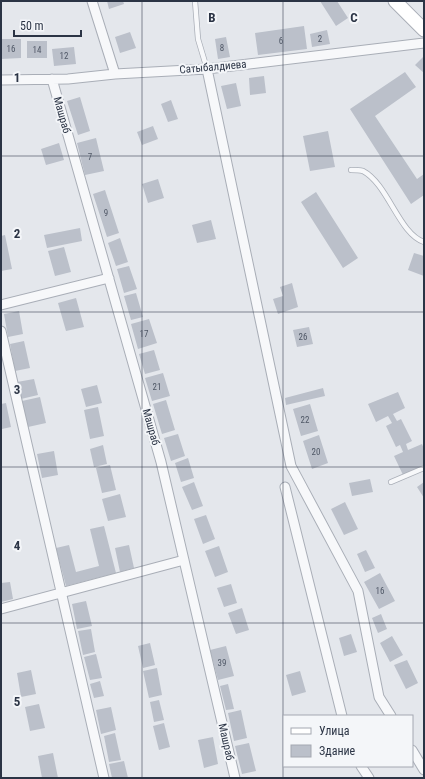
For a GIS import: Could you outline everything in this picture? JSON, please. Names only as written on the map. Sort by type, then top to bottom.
[{"type":"street","points":[[92,1],[115,74]]},
{"type":"street","points":[[395,1],[424,30]]},
{"type":"street","name":"Сатыбалдиева","points":[[1,80],[68,79],[115,74],[207,69],[424,43]]},
{"type":"street","points":[[207,69],[291,466],[358,591],[379,697],[390,715]]},
{"type":"street","name":"Машраб","points":[[52,79],[161,462],[235,778]]},
{"type":"street","points":[[1,305],[109,278]]},
{"type":"street","points":[[1,331],[104,778]]},
{"type":"street","points":[[285,487],[342,715]]},
{"type":"street","points":[[1,609],[184,560]]},
{"type":"street","points":[[413,752],[424,770]]},
{"type":"street","points":[[362,767],[369,778]]},
{"type":"lane","points":[[195,1],[198,39],[207,69]]},
{"type":"lane","points":[[351,170],[362,170],[376,181],[408,230],[416,240],[424,242]]},
{"type":"lane","points":[[391,482],[424,468]]},
{"type":"building","points":[[107,1],[123,1],[124,4],[109,9]]},
{"type":"building","points":[[320,1],[337,1],[348,18],[336,26]]},
{"type":"building","points":[[304,26],[307,49],[258,55],[255,33]]},
{"type":"building","points":[[327,30],[330,44],[312,47],[310,34]]},
{"type":"building","points":[[130,32],[136,48],[120,53],[115,37]]},
{"type":"building","points":[[226,37],[230,57],[218,59],[215,39]]},
{"type":"building","points":[[1,39],[21,39],[21,58],[1,59]]},
{"type":"building","points":[[27,41],[47,41],[47,58],[27,58]]},
{"type":"building","points":[[74,47],[76,64],[54,66],[52,49]]},
{"type":"building","points":[[424,56],[424,73],[415,65]]},
{"type":"building","points":[[405,72],[416,87],[375,116],[417,179],[424,174],[424,195],[411,204],[350,109]]},
{"type":"building","points":[[264,76],[266,93],[250,95],[249,78]]},
{"type":"building","points":[[236,83],[241,106],[227,109],[221,86]]},
{"type":"building","points":[[80,97],[90,131],[78,135],[67,101]]},
{"type":"building","points":[[171,100],[178,119],[168,122],[161,104]]},
{"type":"building","points":[[153,126],[158,139],[142,145],[137,132]]},
{"type":"building","points":[[328,131],[335,167],[310,171],[303,136]]},
{"type":"building","points":[[96,138],[104,171],[85,175],[77,143]]},
{"type":"building","points":[[59,143],[64,160],[46,165],[41,149]]},
{"type":"building","points":[[158,179],[164,198],[148,203],[142,184]]},
{"type":"building","points":[[105,190],[119,233],[107,237],[93,194]]},
{"type":"building","points":[[316,192],[358,258],[343,268],[301,202]]},
{"type":"building","points":[[211,220],[216,239],[197,243],[192,225]]},
{"type":"building","points":[[80,228],[82,241],[47,248],[44,235]]},
{"type":"building","points":[[5,235],[12,269],[1,271],[1,236]]},
{"type":"building","points":[[120,238],[128,262],[116,266],[108,243]]},
{"type":"building","points":[[64,247],[71,272],[55,276],[48,251]]},
{"type":"building","points":[[414,253],[424,256],[424,276],[408,270]]},
{"type":"building","points":[[129,266],[137,289],[124,293],[117,269]]},
{"type":"building","points":[[292,283],[298,307],[278,314],[273,299],[283,296],[280,287]]},
{"type":"building","points":[[136,293],[143,317],[131,320],[124,296]]},
{"type":"building","points":[[76,298],[84,327],[66,331],[58,303]]},
{"type":"building","points":[[19,311],[23,334],[8,337],[4,314]]},
{"type":"building","points":[[149,319],[157,343],[138,349],[131,324]]},
{"type":"building","points":[[309,327],[313,344],[297,347],[293,330]]},
{"type":"building","points":[[24,341],[30,368],[15,371],[10,344]]},
{"type":"building","points":[[154,350],[160,370],[145,374],[139,354]]},
{"type":"building","points":[[163,373],[170,396],[152,401],[145,378]]},
{"type":"building","points":[[34,379],[38,395],[21,399],[17,382]]},
{"type":"building","points":[[97,385],[102,403],[86,407],[81,389]]},
{"type":"building","points":[[323,388],[325,396],[286,405],[285,398]]},
{"type":"building","points":[[398,392],[405,408],[393,414],[397,421],[401,419],[412,441],[406,444],[408,450],[422,444],[424,449],[424,465],[403,475],[394,456],[403,452],[400,445],[396,447],[386,426],[392,423],[388,416],[376,422],[368,404]]},
{"type":"building","points":[[40,397],[46,423],[28,427],[22,401]]},
{"type":"building","points":[[166,400],[175,430],[162,434],[153,404]]},
{"type":"building","points":[[6,403],[11,427],[2,429],[1,404]]},
{"type":"building","points":[[310,404],[318,431],[301,436],[293,409]]},
{"type":"building","points":[[98,407],[104,436],[90,439],[84,410]]},
{"type":"building","points":[[178,434],[185,456],[171,461],[164,438]]},
{"type":"building","points":[[319,435],[328,463],[312,469],[303,441]]},
{"type":"building","points":[[103,445],[107,464],[94,467],[90,449]]},
{"type":"building","points":[[54,451],[58,475],[42,478],[37,454]]},
{"type":"building","points":[[188,458],[194,478],[181,482],[175,463]]},
{"type":"building","points":[[110,465],[116,490],[102,493],[96,468]]},
{"type":"building","points":[[370,479],[373,492],[352,496],[349,483]]},
{"type":"building","points":[[194,482],[203,506],[192,510],[182,487]]},
{"type":"building","points":[[424,482],[424,498],[417,487]]},
{"type":"building","points":[[120,494],[126,517],[108,521],[102,499]]},
{"type":"building","points":[[345,502],[358,529],[344,535],[331,509]]},
{"type":"building","points":[[206,515],[215,539],[203,544],[194,519]]},
{"type":"building","points":[[104,526],[116,573],[66,586],[56,548],[69,545],[76,572],[99,566],[90,529]]},
{"type":"building","points":[[129,545],[134,568],[120,572],[115,548]]},
{"type":"building","points":[[219,546],[228,572],[215,577],[205,551]]},
{"type":"building","points":[[366,550],[375,568],[365,572],[357,554]]},
{"type":"building","points":[[380,573],[395,601],[379,609],[364,582]]},
{"type":"building","points":[[10,582],[13,599],[1,602],[1,583]]},
{"type":"building","points":[[231,584],[237,603],[224,607],[217,588]]},
{"type":"building","points":[[86,601],[92,626],[77,629],[72,604]]},
{"type":"building","points":[[242,608],[249,630],[236,634],[228,613]]},
{"type":"building","points":[[381,614],[387,629],[378,633],[372,618]]},
{"type":"building","points":[[91,629],[95,652],[83,655],[78,631]]},
{"type":"building","points":[[351,634],[357,652],[344,656],[339,638]]},
{"type":"building","points":[[392,636],[403,655],[390,662],[380,643]]},
{"type":"building","points":[[150,643],[155,665],[143,668],[138,646]]},
{"type":"building","points":[[226,646],[234,676],[218,680],[210,650]]},
{"type":"building","points":[[96,654],[102,678],[90,680],[84,657]]},
{"type":"building","points":[[407,660],[418,683],[406,689],[394,665]]},
{"type":"building","points":[[157,668],[162,695],[149,698],[143,671]]},
{"type":"building","points":[[31,670],[36,694],[21,697],[17,673]]},
{"type":"building","points":[[300,671],[306,692],[292,696],[286,675]]},
{"type":"building","points":[[100,681],[104,696],[94,698],[90,684]]},
{"type":"building","points":[[228,684],[234,709],[226,710],[220,686]]},
{"type":"building","points":[[159,700],[164,720],[154,722],[150,702]]},
{"type":"building","points":[[39,704],[45,728],[30,731],[25,707]]},
{"type":"building","points":[[111,707],[116,730],[101,734],[96,710]]},
{"type":"building","points":[[241,710],[247,738],[234,741],[228,713]]},
{"type":"building","points":[[164,723],[170,747],[159,750],[153,726]]},
{"type":"building","points":[[115,733],[121,760],[109,762],[104,736]]},
{"type":"building","points":[[213,737],[218,764],[204,768],[198,740]]},
{"type":"building","points":[[249,743],[256,771],[242,774],[235,746]]},
{"type":"building","points":[[53,753],[58,778],[42,778],[38,756]]},
{"type":"building","points":[[124,761],[128,778],[112,778],[109,764]]}]
